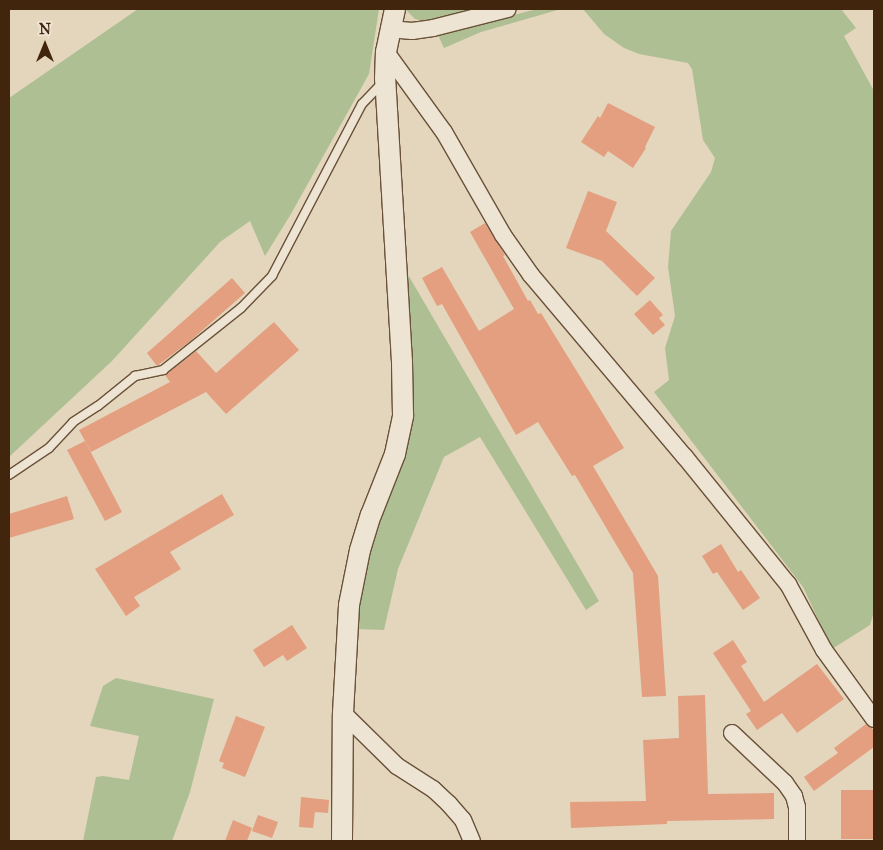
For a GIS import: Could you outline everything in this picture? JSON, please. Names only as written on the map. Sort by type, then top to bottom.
[{"type":"street","points":[[342,841],[343,713],[349,605],[354,577],[371,514],[395,454],[403,415],[402,362],[385,79],[389,29],[395,9]]},
{"type":"street","points":[[389,29],[412,31],[433,28],[508,9]]},
{"type":"street","points":[[386,52],[444,132],[494,220],[531,275],[679,449],[788,584],[824,650],[874,719]]},
{"type":"street","points":[[343,713],[397,766],[434,789],[463,820],[472,841]]},
{"type":"street","points":[[732,734],[785,783],[794,796],[797,807],[797,841]]},
{"type":"lane","points":[[9,475],[49,448],[73,422],[98,406],[135,376],[163,370],[241,308],[272,276],[362,104],[385,79]]},
{"type":"green space","points":[[138,9],[379,9],[369,74],[291,214],[265,256],[250,221],[220,242],[112,361],[9,457],[9,98]]},
{"type":"green space","points":[[405,9],[482,9],[426,22],[415,19]]},
{"type":"green space","points":[[537,9],[561,9],[481,32],[444,48],[438,35]]},
{"type":"green space","points":[[583,9],[841,9],[856,28],[844,36],[874,91],[874,611],[870,625],[832,649],[803,587],[654,392],[669,380],[665,348],[675,316],[668,267],[671,231],[711,172],[715,158],[703,140],[692,69],[688,63],[639,54],[624,48],[604,34]]},
{"type":"green space","points":[[402,273],[407,273],[599,601],[586,610],[480,437],[444,457],[398,569],[384,630],[356,629],[359,599],[371,540],[394,469]]},
{"type":"green space","points":[[116,678],[214,699],[190,792],[172,841],[83,841],[96,777],[103,776],[129,780],[139,736],[90,726],[103,686]]},
{"type":"building","points":[[608,103],[655,127],[646,148],[633,168],[608,151],[604,157],[581,142],[598,116],[600,118]]},
{"type":"building","points":[[588,191],[617,202],[606,231],[655,278],[637,296],[602,261],[566,248]]},
{"type":"building","points":[[485,223],[505,255],[503,256],[528,301],[530,300],[538,314],[541,313],[624,448],[593,466],[658,576],[666,696],[642,697],[633,573],[575,475],[572,476],[538,422],[516,435],[442,304],[437,306],[422,278],[442,267],[479,331],[514,309],[470,232]]},
{"type":"building","points":[[232,278],[245,293],[189,342],[157,366],[147,353]]},
{"type":"building","points":[[650,300],[663,315],[659,318],[665,325],[653,335],[634,314]]},
{"type":"building","points":[[274,322],[299,350],[226,414],[206,392],[91,452],[79,430],[170,382],[165,375],[196,351],[216,373]]},
{"type":"building","points":[[85,441],[122,512],[105,521],[67,450]]},
{"type":"building","points":[[222,494],[234,515],[170,552],[181,569],[134,597],[140,606],[126,616],[95,569]]},
{"type":"building","points":[[67,496],[74,519],[9,538],[9,514]]},
{"type":"building","points":[[721,544],[738,572],[741,570],[760,598],[743,610],[717,572],[713,574],[702,556]]},
{"type":"building","points":[[292,625],[307,648],[287,661],[283,655],[264,667],[253,650]]},
{"type":"building","points":[[733,640],[747,662],[741,666],[764,702],[817,664],[844,699],[797,733],[782,713],[757,730],[746,714],[751,711],[713,653]]},
{"type":"building","points":[[705,695],[708,794],[774,793],[774,819],[667,821],[667,824],[571,828],[570,802],[646,801],[643,740],[679,738],[678,696]]},
{"type":"building","points":[[236,716],[265,727],[245,777],[222,768],[224,763],[219,761]]},
{"type":"building","points":[[866,724],[874,730],[874,747],[814,791],[804,777],[838,753],[834,748]]},
{"type":"building","points":[[841,790],[874,790],[874,839],[841,839]]},
{"type":"building","points":[[301,797],[329,800],[328,813],[315,812],[313,828],[299,827]]},
{"type":"building","points":[[258,815],[278,822],[272,838],[252,831]]},
{"type":"building","points":[[233,820],[252,828],[247,841],[225,841]]}]
